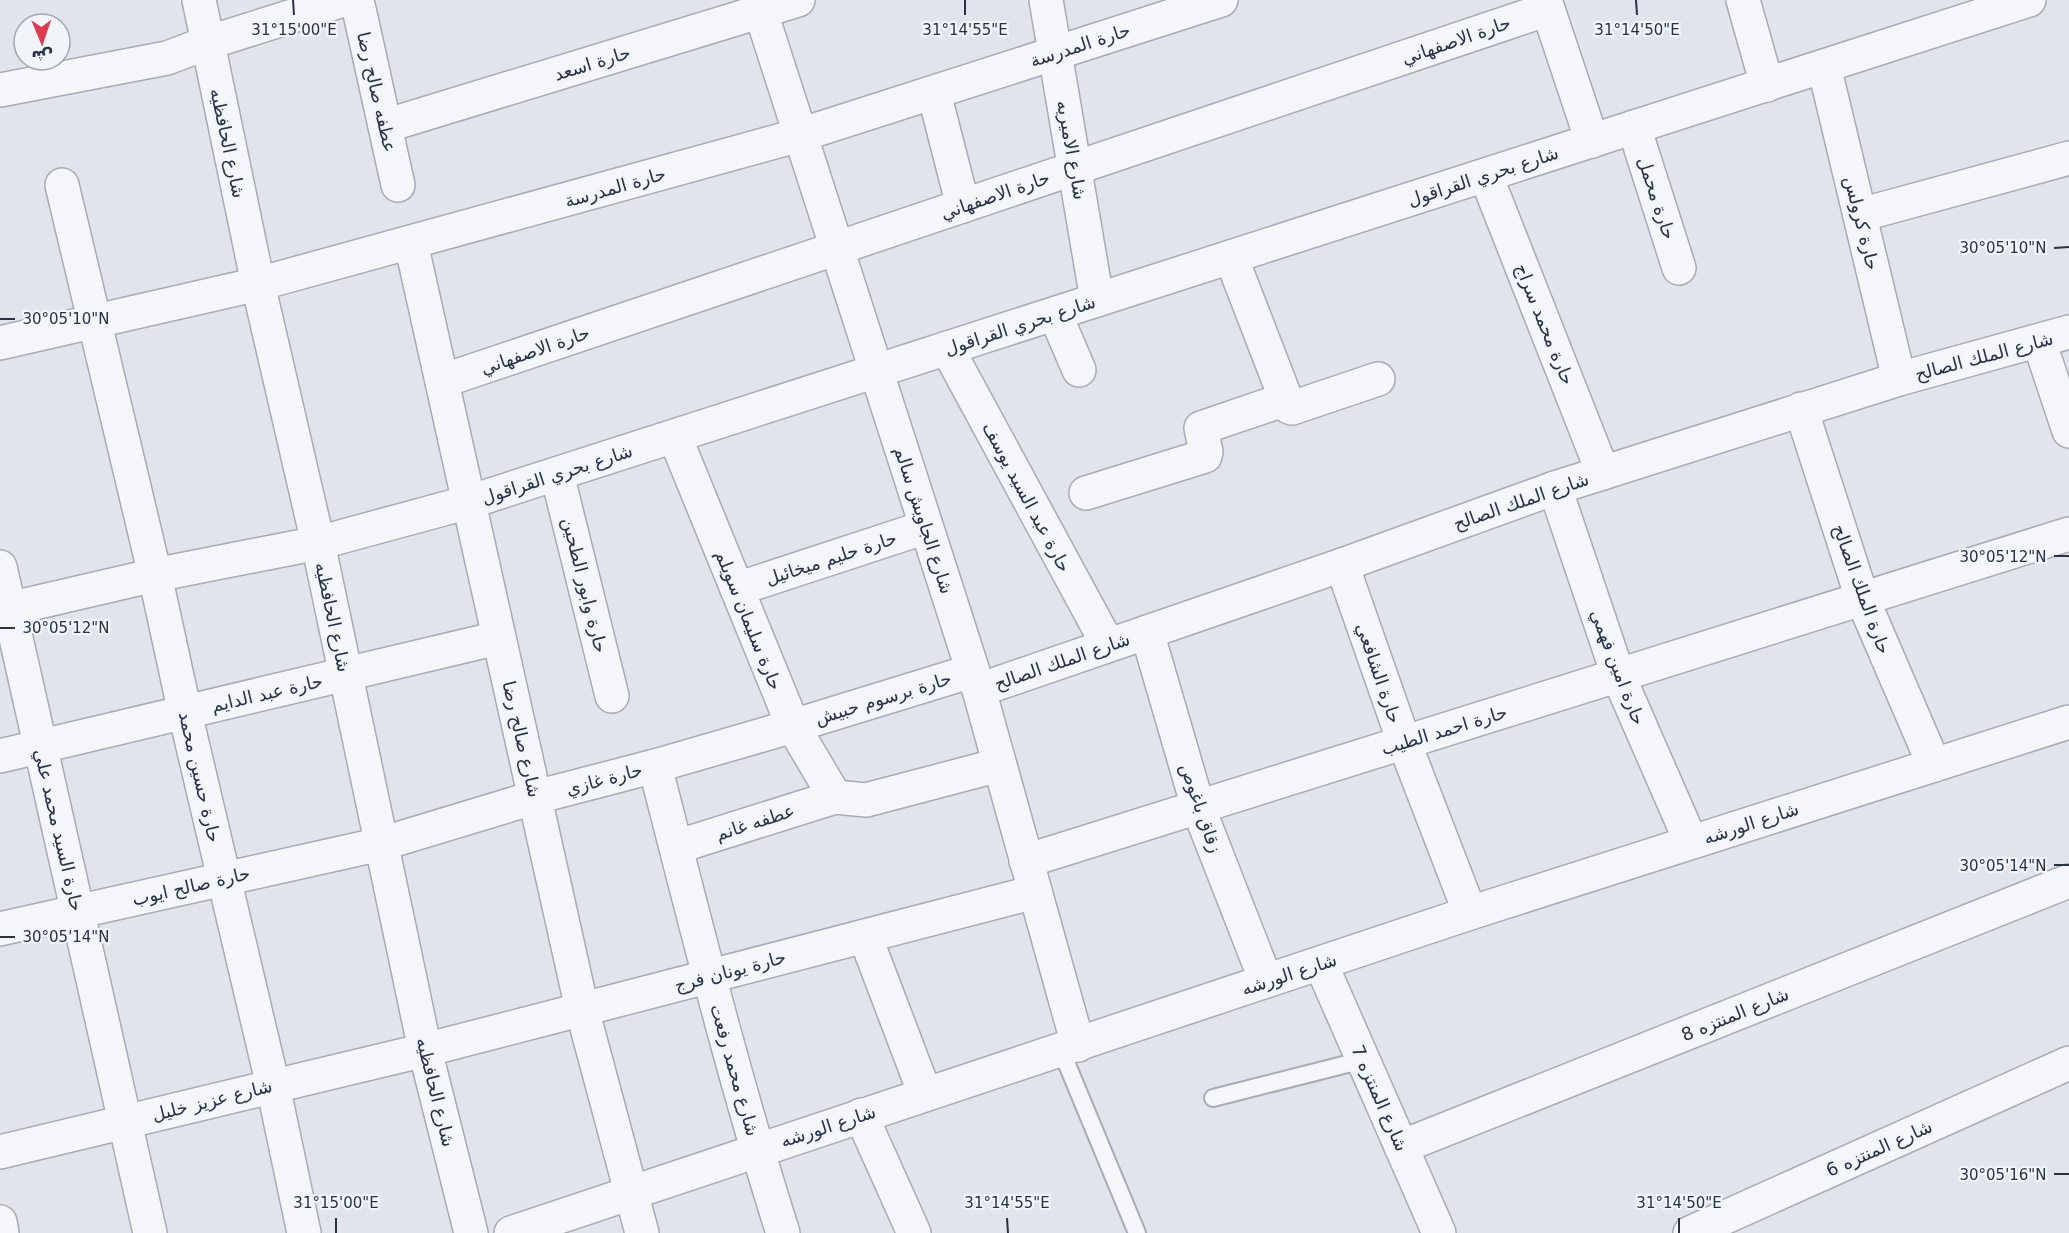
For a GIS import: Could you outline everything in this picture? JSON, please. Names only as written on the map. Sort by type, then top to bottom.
[{"type":"street","name":"شارع الحافظيه","points":[[199,0],[258,284],[318,543],[425,1050],[471,1233]]},
{"type":"street","name":"عطفه صالح رضا","points":[[357,0],[398,185]]},
{"type":"street","name":"حارة اسعد","points":[[385,126],[758,6],[798,0]]},
{"type":"street","name":"شارع الاميريه","points":[[1046,0],[1097,300]]},
{"type":"street","name":"حارة المدرسة","points":[[0,343],[258,284],[800,135],[1221,0]]},
{"type":"street","points":[[1743,0],[1767,85]]},
{"type":"street","points":[[0,90],[167,58],[322,3]]},
{"type":"street","name":"شارع بحري القراقول","points":[[5,610],[155,575],[318,543],[469,502],[1486,176],[2012,3]]},
{"type":"street","points":[[1547,5],[1592,141]]},
{"type":"street","name":"حارة الاصفهاني","points":[[442,381],[1075,168],[1547,5]]},
{"type":"street","name":"شارع الجاويش سالم","points":[[758,6],[976,681],[1035,892],[1070,1047]]},
{"type":"street","name":"حارة كرولس","points":[[1824,66],[1899,379]]},
{"type":"street","points":[[934,93],[963,206]]},
{"type":"street","name":"حارة محمل","points":[[1634,127],[1679,268]]},
{"type":"street","points":[[1860,215],[2069,158]]},
{"type":"street","name":"حارة محمد سراج","points":[[1486,176],[1603,473]]},
{"type":"street","name":"حارة حسين محمد","points":[[62,185],[273,1086],[304,1233]]},
{"type":"street","name":"شارع صالح رضا","points":[[411,243],[582,1009],[642,1233]]},
{"type":"street","points":[[1231,257],[1288,407],[1292,408],[1378,379]]},
{"type":"street","points":[[1055,314],[1079,370]]},
{"type":"street","points":[[2054,337],[2069,431]]},
{"type":"street","name":"شارع الملك الصالح","points":[[976,681],[1108,645],[1342,565],[1555,488],[1801,409],[1899,379],[2054,337]]},
{"type":"street","name":"حارة عبد السيد يوسف","points":[[947,348],[1108,645]]},
{"type":"street","points":[[1086,493],[1205,456],[1201,428],[1286,399]]},
{"type":"street","name":"حارة الملك الصالح","points":[[1801,409],[1862,598],[1934,765]]},
{"type":"street","name":"حارة سليمان سويلم","points":[[675,437],[793,726],[834,797]]},
{"type":"street","name":"حارة وابور الطحين","points":[[557,474],[612,696]]},
{"type":"street","name":"حارة امين فهمي","points":[[1555,488],[1617,675],[1691,842]]},
{"type":"street","name":"حارة حليم ميخائيل","points":[[737,589],[926,526]]},
{"type":"street","name":"حارة احمد الطيب","points":[[1026,861],[2069,534]]},
{"type":"street","name":"حارة الشافعي","points":[[1342,565],[1404,742],[1470,914]]},
{"type":"street","name":"حارة السيد محمد علي","points":[[0,567],[5,610],[40,747],[150,1233]]},
{"type":"street","name":"زقاق باغوص","points":[[1147,632],[1198,807],[1266,981]]},
{"type":"street","name":"حارة عبد الدايم","points":[[0,756],[498,638]]},
{"type":"street","name":"حارة برسوم حبيش","points":[[793,726],[976,681]]},
{"type":"street","name":"شارع الورشه","points":[[511,1233],[1470,914],[2069,722]]},
{"type":"street","name":"حارة غازي","points":[[381,844],[536,797],[656,766],[793,726]]},
{"type":"street","points":[[834,797],[866,800],[999,765]]},
{"type":"street","name":"شارع محمد رفعت","points":[[656,766],[709,976],[757,1150],[783,1233]]},
{"type":"street","name":"عطفه غانم","points":[[676,847],[834,797]]},
{"type":"street","name":"حارة صالح ايوب","points":[[0,929],[381,844]]},
{"type":"street","name":"شارع المنتزه 8","points":[[1401,1147],[2069,881]]},
{"type":"street","name":"حارة يونان فرج","points":[[425,1050],[1035,892]]},
{"type":"street","points":[[865,936],[925,1094]]},
{"type":"street","name":"شارع المنتزه 7","points":[[1320,964],[1439,1233]]},
{"type":"street","name":"شارع عزيز خليل","points":[[0,1152],[425,1050]]},
{"type":"street","name":"شارع المنتزه 6","points":[[1690,1233],[2069,1063]]},
{"type":"street","points":[[861,1116],[914,1233]]},
{"type":"street","points":[[0,1222],[2,1233]]},
{"type":"lane","points":[[1070,1047],[1137,1233]]},
{"type":"lane","points":[[1213,1098],[1363,1060]]}]
